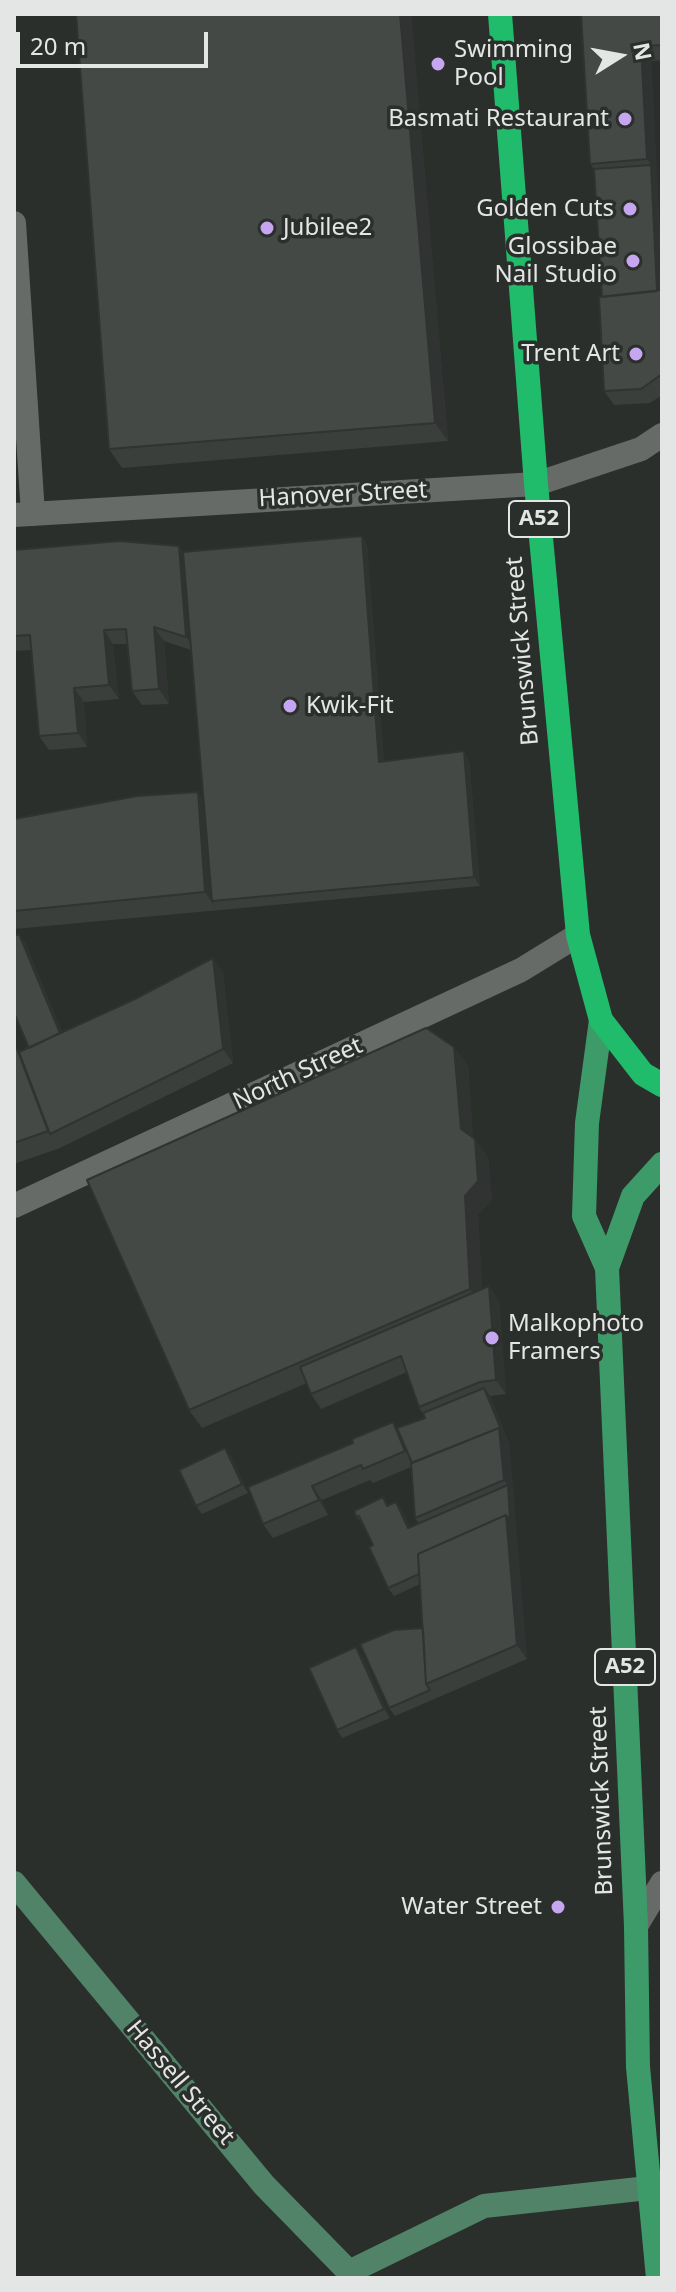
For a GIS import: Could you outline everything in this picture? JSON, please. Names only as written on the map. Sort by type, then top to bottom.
[{"type":"highway","name":"Brunswick Street","points":[[500,14],[536,484],[578,935],[601,1020],[652,1079]]},
{"type":"main road","name":"A52","points":[[601,1020],[587,1123],[584,1216],[607,1268]]},
{"type":"main road","name":"A52","points":[[607,1268],[633,1196],[662,1164]]},
{"type":"main road","name":"Brunswick Street","points":[[607,1268],[636,1926],[638,2067],[648,2188]]},
{"type":"main road","name":"A52","points":[[648,2188],[658,2278]]},
{"type":"street","points":[[14,223],[24,515]]},
{"type":"street","name":"Hanover Street","points":[[24,515],[536,484],[641,449],[662,435]]},
{"type":"street","name":"North Street","points":[[14,1206],[521,970],[578,935]]},
{"type":"street","name":"Hassell Street","points":[[14,1883],[264,2185],[346,2276]]},
{"type":"street","points":[[636,1926],[662,1883]]},
{"type":"street","points":[[346,2276],[484,2206],[648,2188]]},
{"type":"building","name":"Jubilee2","points":[[76,14],[400,14],[435,423],[109,449]]},
{"type":"building","points":[[581,14],[662,14],[662,45],[641,46],[647,159],[590,164]]},
{"type":"building","points":[[651,165],[657,291],[602,297],[594,169]]},
{"type":"building","name":"Trent Art","points":[[662,290],[662,374],[641,389],[604,391],[599,297]]},
{"type":"building","name":"Kwik-Fit","points":[[362,536],[379,762],[464,751],[474,877],[212,901],[183,552]]},
{"type":"building","points":[[119,541],[179,546],[186,637],[154,627],[159,689],[132,691],[126,629],[104,630],[109,685],[74,688],[78,733],[39,736],[30,635],[14,636],[14,550]]},
{"type":"building","points":[[198,792],[205,892],[14,911],[14,819],[137,796]]},
{"type":"building","points":[[19,934],[60,1033],[29,1048],[14,1013],[14,936]]},
{"type":"building","points":[[213,958],[223,1049],[50,1134],[19,1052],[135,999]]},
{"type":"building","points":[[426,1028],[454,1047],[461,1129],[475,1139],[478,1181],[465,1196],[470,1289],[189,1410],[87,1180]]},
{"type":"building","points":[[17,1049],[48,1131],[14,1143],[14,1050]]},
{"type":"building","points":[[489,1286],[496,1380],[480,1382],[419,1407],[401,1356],[311,1394],[300,1367]]},
{"type":"building","points":[[484,1388],[503,1434],[499,1428],[412,1463],[397,1428],[425,1418],[423,1413]]},
{"type":"building","points":[[393,1422],[405,1451],[312,1486],[319,1500],[263,1524],[248,1487],[353,1443],[352,1439]]},
{"type":"building","points":[[499,1428],[504,1480],[415,1518],[411,1463]]},
{"type":"building","points":[[225,1448],[242,1484],[196,1506],[179,1470]]},
{"type":"building","points":[[508,1485],[510,1520],[506,1515],[418,1554],[419,1574],[388,1588],[369,1547],[373,1545],[354,1511],[383,1497],[387,1506],[396,1502],[408,1528]]},
{"type":"building","points":[[506,1515],[517,1645],[426,1684],[418,1554]]},
{"type":"building","points":[[423,1628],[426,1684],[430,1690],[389,1708],[360,1644],[394,1630]]},
{"type":"building","points":[[356,1647],[384,1709],[337,1730],[309,1668]]},
{"type":"place","name":"Swimming Pool","points":[[438,64]]},
{"type":"place","name":"Basmati Restaurant","points":[[625,119]]},
{"type":"place","name":"Golden Cuts","points":[[630,209]]},
{"type":"place","name":"Jubilee2","points":[[267,228]]},
{"type":"place","name":"Glossibae Nail Studio","points":[[633,261]]},
{"type":"place","name":"Trent Art","points":[[636,354]]},
{"type":"place","name":"Kwik-Fit","points":[[290,706]]},
{"type":"place","name":"Malkophoto Framers","points":[[492,1338]]},
{"type":"place","name":"Water Street","points":[[558,1907]]}]
